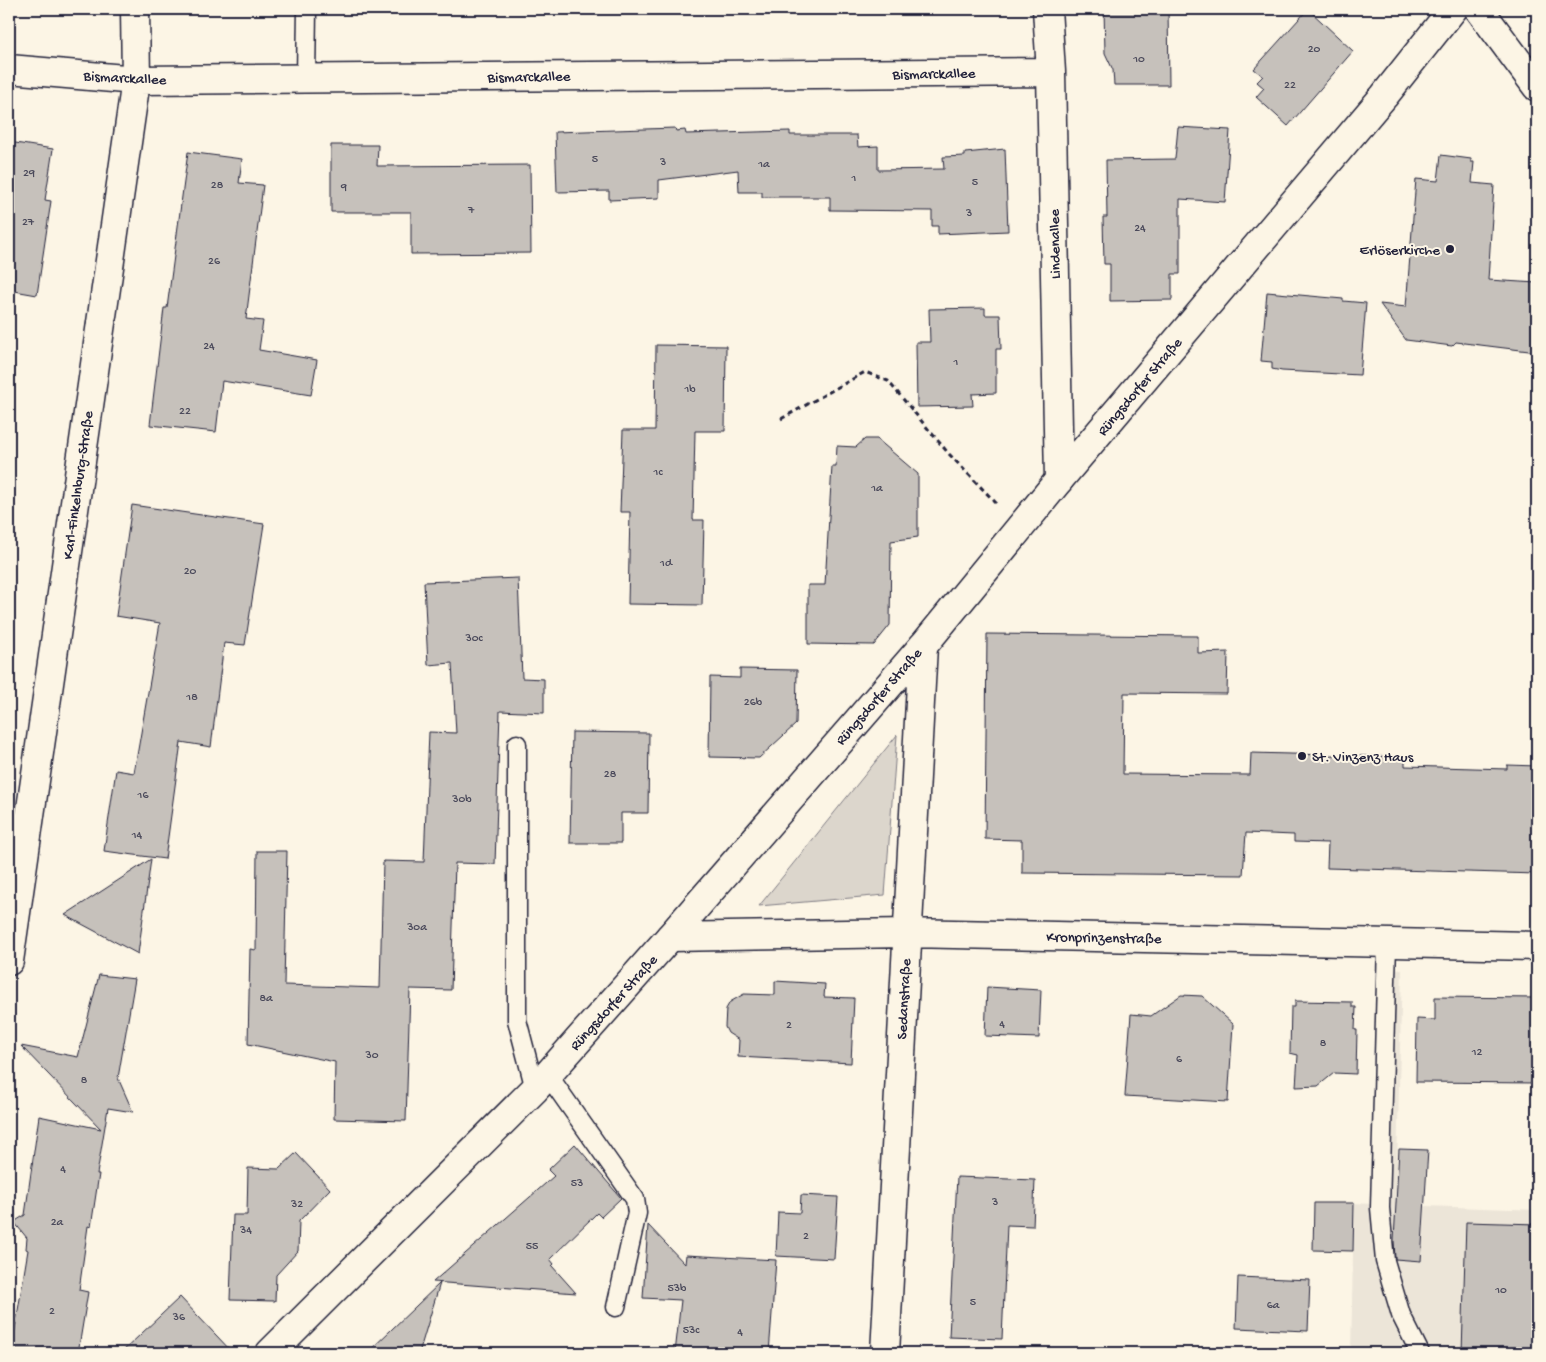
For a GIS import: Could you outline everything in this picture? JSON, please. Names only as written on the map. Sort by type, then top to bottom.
[{"type":"street","name":"Karl-Finkelnburg-Straße","points":[[9,961],[18,823],[136,80],[135,9]]},
{"type":"street","name":"Lindenallee","points":[[1047,9],[1051,72],[1059,480]]},
{"type":"street","name":"Rüngsdorfer Straße","points":[[270,1353],[542,1082],[670,938],[923,646],[1059,480],[1384,96],[1453,9]]},
{"type":"street","points":[[1479,9],[1537,87]]},
{"type":"street","name":"Bismarckallee","points":[[9,69],[136,80],[1051,72]]},
{"type":"street","name":"Sedanstraße","points":[[885,1353],[923,646]]},
{"type":"street","name":"Kronprinzenstraße","points":[[670,938],[907,933],[1537,946]]},
{"type":"lane","points":[[306,78],[307,9]]},
{"type":"lane","points":[[517,744],[517,1020],[542,1082],[635,1199],[637,1213],[616,1308]]},
{"type":"lane","points":[[1388,943],[1380,1208],[1385,1261],[1401,1315],[1420,1353]]},
{"type":"path","points":[[781,418],[864,372],[888,381],[949,454],[1020,528]]},
{"type":"shaded area","points":[[897,735],[885,895],[759,906]]},
{"type":"shaded area","points":[[1377,967],[1402,969],[1396,1205],[1537,1210],[1537,1353],[1351,1353],[1354,1203],[1371,1204]]},
{"type":"building","points":[[1104,9],[1168,9],[1169,85],[1114,85],[1113,70],[1105,53]]},
{"type":"building","points":[[1308,9],[1353,51],[1288,126],[1256,97],[1264,88],[1257,82],[1263,76],[1254,69]]},
{"type":"building","points":[[1178,127],[1230,130],[1225,202],[1180,199],[1180,274],[1172,274],[1172,300],[1110,301],[1110,264],[1104,264],[1103,217],[1107,217],[1106,160],[1175,159]]},
{"type":"building","points":[[675,128],[676,131],[685,130],[686,134],[790,131],[790,135],[857,135],[858,147],[878,146],[878,170],[944,169],[943,157],[965,156],[965,153],[1005,149],[1008,231],[938,234],[938,226],[932,226],[932,211],[830,210],[830,197],[762,197],[762,192],[739,192],[738,170],[659,180],[659,198],[609,200],[609,191],[557,192],[555,132]]},
{"type":"building","points":[[9,142],[53,149],[45,200],[51,201],[37,295],[9,290]]},
{"type":"building","points":[[331,145],[378,145],[377,166],[530,165],[531,253],[411,254],[411,212],[331,212]]},
{"type":"building","points":[[188,152],[242,159],[239,183],[263,185],[246,319],[263,321],[259,350],[317,360],[311,395],[222,381],[216,432],[150,425],[164,308],[167,308]]},
{"type":"building","name":"Erlöserkirche","points":[[1441,155],[1471,159],[1471,162],[1474,162],[1472,183],[1494,185],[1488,280],[1537,283],[1537,352],[1456,342],[1452,346],[1406,340],[1380,304],[1406,307],[1416,179],[1438,181]]},
{"type":"building","points":[[1267,292],[1366,303],[1360,375],[1282,371],[1272,369],[1272,362],[1261,361]]},
{"type":"building","points":[[985,308],[985,315],[1000,315],[1001,349],[996,349],[996,393],[972,394],[973,406],[917,407],[916,342],[930,342],[929,309]]},
{"type":"building","points":[[656,345],[726,346],[725,431],[695,431],[693,520],[704,520],[702,605],[628,604],[630,512],[620,512],[623,430],[655,430]]},
{"type":"building","points":[[865,439],[877,439],[918,474],[918,537],[891,541],[890,625],[874,645],[808,644],[808,585],[825,585],[832,466],[836,466],[837,446],[856,447]]},
{"type":"building","points":[[132,505],[264,524],[245,645],[224,643],[211,747],[181,742],[165,859],[104,851],[116,770],[134,773],[160,623],[116,616]]},
{"type":"building","points":[[518,578],[522,678],[544,679],[544,713],[500,711],[495,864],[455,863],[451,990],[410,989],[406,1121],[334,1119],[335,1062],[248,1044],[250,949],[256,950],[257,851],[287,851],[284,985],[380,988],[383,861],[424,862],[429,732],[456,733],[452,663],[428,665],[424,582]]},
{"type":"building","name":"St. Vinzenz Haus","points":[[987,634],[1198,636],[1198,653],[1228,652],[1227,694],[1124,693],[1123,774],[1250,775],[1251,753],[1405,757],[1405,766],[1507,769],[1507,765],[1537,766],[1537,874],[1327,868],[1328,843],[1294,842],[1294,835],[1246,833],[1243,875],[1022,873],[1022,840],[985,839]]},
{"type":"building","points":[[740,669],[797,670],[796,724],[759,758],[709,757],[710,677],[740,678]]},
{"type":"building","points":[[572,732],[649,733],[648,813],[621,813],[621,843],[570,843]]},
{"type":"building","points":[[151,859],[138,954],[65,915]]},
{"type":"building","points":[[99,975],[135,979],[118,1078],[133,1112],[108,1108],[97,1174],[99,1174],[91,1227],[88,1226],[79,1290],[88,1292],[78,1353],[11,1353],[28,1250],[26,1249],[27,1238],[14,1222],[25,1215],[39,1116],[101,1129],[21,1046],[78,1057]]},
{"type":"building","points":[[775,981],[825,984],[824,997],[854,998],[851,1063],[738,1057],[739,1040],[728,1033],[725,1027],[726,1009],[730,1002],[744,994],[775,995]]},
{"type":"building","points":[[987,987],[1041,990],[1039,1038],[985,1036]]},
{"type":"building","points":[[1181,995],[1202,996],[1233,1024],[1228,1102],[1125,1096],[1131,1014],[1151,1016]]},
{"type":"building","points":[[1435,997],[1537,998],[1537,1083],[1416,1082],[1417,1019],[1435,1020]]},
{"type":"building","points":[[1295,1001],[1352,1002],[1352,1007],[1356,1007],[1356,1074],[1334,1073],[1318,1086],[1296,1087],[1298,1055],[1290,1053],[1291,1007],[1295,1007]]},
{"type":"building","points":[[575,1144],[621,1198],[601,1217],[597,1213],[550,1259],[554,1264],[552,1266],[576,1293],[433,1282],[554,1176],[548,1170]]},
{"type":"building","points":[[1399,1149],[1428,1150],[1421,1261],[1395,1259],[1394,1240]]},
{"type":"building","points":[[296,1153],[330,1189],[299,1221],[298,1251],[276,1275],[275,1301],[230,1300],[233,1215],[247,1215],[248,1168],[279,1169]]},
{"type":"building","points":[[957,1177],[1035,1180],[1033,1226],[1007,1225],[1002,1339],[949,1337]]},
{"type":"building","points":[[801,1195],[838,1197],[834,1259],[776,1256],[778,1212],[800,1213]]},
{"type":"building","points":[[1314,1203],[1354,1203],[1353,1251],[1313,1250]]},
{"type":"building","points":[[1466,1222],[1537,1224],[1537,1353],[1462,1353]]},
{"type":"building","points":[[648,1225],[685,1264],[686,1255],[776,1260],[769,1353],[675,1353],[681,1300],[643,1298]]},
{"type":"building","points":[[1238,1277],[1310,1280],[1308,1331],[1236,1328]]},
{"type":"building","points":[[440,1283],[419,1353],[367,1353]]},
{"type":"building","points":[[180,1297],[233,1353],[121,1353]]},
{"type":"place","name":"Erlöserkirche","points":[[1450,249]]},
{"type":"place","name":"St. Vinzenz Haus","points":[[1302,756]]}]
